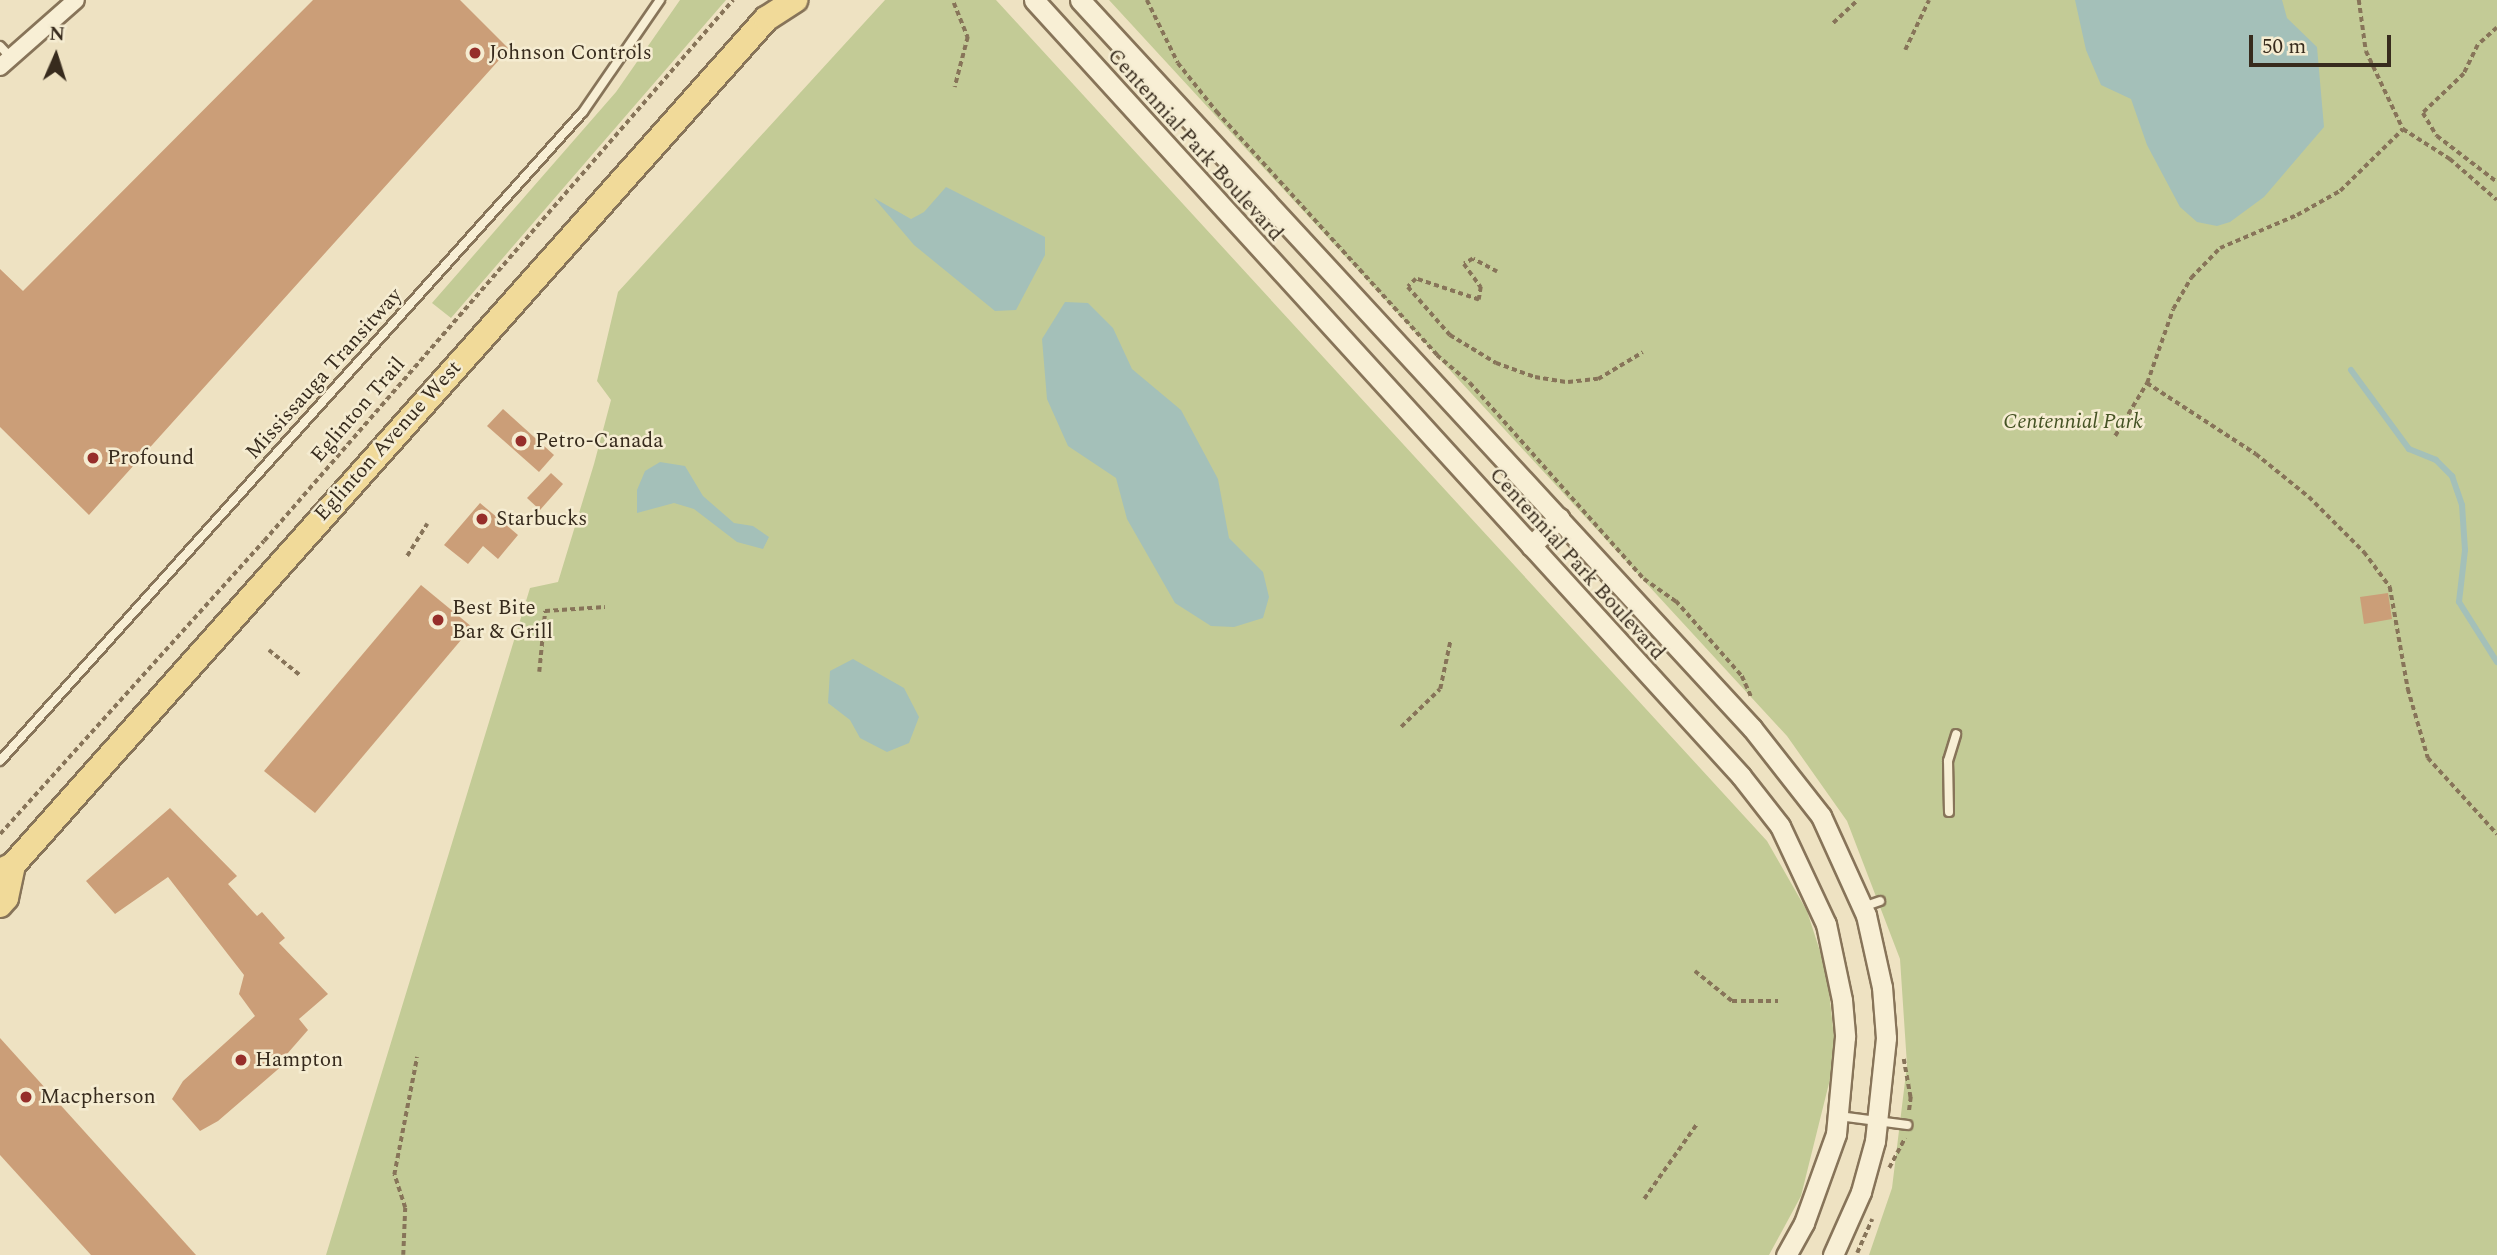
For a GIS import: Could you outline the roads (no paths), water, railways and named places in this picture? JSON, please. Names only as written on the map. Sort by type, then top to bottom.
[{"type":"main road","name":"Eglinton Avenue West","points":[[0,905],[6,898],[6,868],[769,10],[796,0]]},
{"type":"street","points":[[4,57],[76,0]]},
{"type":"street","name":"Centennial Park Boulevard","points":[[1034,0],[1741,776],[1797,856],[1826,925],[1842,1000],[1844,1075],[1839,1116],[1823,1177],[1786,1255]]},
{"type":"street","name":"Centennial Park Boulevard","points":[[1080,0],[1797,780],[1871,904],[1886,1038],[1879,1121],[1861,1192],[1833,1255]]},
{"type":"street","points":[[1531,546],[1559,518]]},
{"type":"lane","name":"Mississauga Transitway","points":[[0,761],[583,112],[660,0]]},
{"type":"lane","points":[[1949,812],[1948,761],[1956,734]]},
{"type":"lane","points":[[1839,1116],[1907,1125]]},
{"type":"water","points":[[2075,0],[2282,0],[2287,18],[2317,47],[2324,127],[2264,197],[2230,222],[2217,226],[2197,222],[2180,207],[2147,145],[2131,99],[2101,85],[2086,50]]},
{"type":"water","points":[[946,187],[1045,237],[1045,255],[1016,310],[995,311],[914,245],[874,198],[911,219],[924,212]]},
{"type":"water","points":[[1065,302],[1088,303],[1113,328],[1132,369],[1181,410],[1218,479],[1229,538],[1263,572],[1269,597],[1263,618],[1234,627],[1211,626],[1175,603],[1127,519],[1116,478],[1068,446],[1047,399],[1042,339]]},
{"type":"water","points":[[660,462],[685,466],[703,496],[734,523],[753,526],[769,537],[763,549],[737,542],[694,509],[674,503],[637,513],[637,490],[645,471]]},
{"type":"water","points":[[853,659],[904,688],[919,717],[909,743],[887,752],[860,738],[850,720],[828,703],[830,671]]},
{"type":"waterway","points":[[2351,370],[2409,449],[2436,460],[2452,476],[2462,505],[2465,550],[2459,602],[2497,662]]},
{"type":"place","name":"Johnson Controls","points":[[475,53]]},
{"type":"place","name":"Petro-Canada","points":[[521,441]]},
{"type":"place","name":"Profound","points":[[93,458]]},
{"type":"place","name":"Starbucks","points":[[482,519]]},
{"type":"place","name":"Best Bite Bar & Grill","points":[[438,620]]},
{"type":"place","name":"Hampton","points":[[241,1060]]},
{"type":"place","name":"Macpherson","points":[[26,1097]]},
{"type":"park label","name":"Centennial Park","points":[[2073,422]]}]
